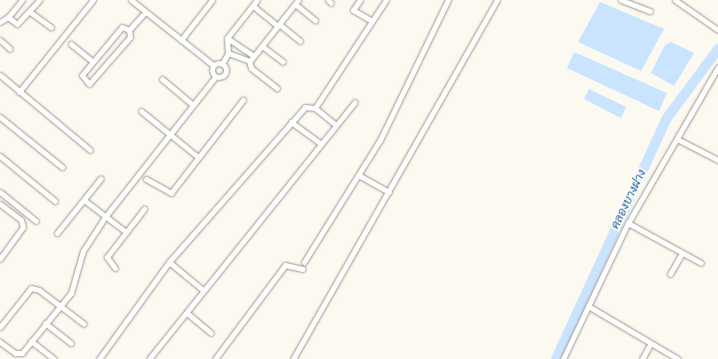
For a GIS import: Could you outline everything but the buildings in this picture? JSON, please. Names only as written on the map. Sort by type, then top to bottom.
[{"type":"street","points":[[0,22],[8,18],[22,0]]},
{"type":"street","points":[[8,18],[19,24],[39,0]]},
{"type":"street","points":[[19,92],[93,0]]},
{"type":"street","points":[[130,0],[213,65],[215,77]]},
{"type":"street","points":[[180,40],[212,0]]},
{"type":"street","points":[[0,342],[18,354],[31,341],[58,304],[71,293],[83,251],[105,217],[215,77],[225,73],[222,64],[228,53],[227,38],[257,0]]},
{"type":"street","points":[[360,0],[353,10],[372,21]]},
{"type":"street","points":[[315,108],[386,0]]},
{"type":"street","points":[[304,262],[360,176],[448,0]]},
{"type":"street","points":[[292,359],[389,192],[497,0]]},
{"type":"street","points":[[621,0],[650,11]]},
{"type":"street","points":[[676,0],[718,30]]},
{"type":"street","points":[[249,61],[296,2],[315,20]]},
{"type":"street","points":[[253,6],[300,41]]},
{"type":"street","points":[[30,12],[51,27]]},
{"type":"street","points":[[129,30],[120,28],[81,76],[90,84],[130,37],[129,30],[145,12]]},
{"type":"street","points":[[227,38],[254,56]]},
{"type":"street","points":[[0,40],[10,49]]},
{"type":"street","points":[[70,44],[93,62]]},
{"type":"street","points":[[262,46],[283,62]]},
{"type":"street","points":[[228,53],[249,61]]},
{"type":"street","points":[[249,61],[251,68],[277,88]]},
{"type":"street","points":[[213,65],[222,64]]},
{"type":"street","points":[[562,359],[628,223],[678,139],[718,67]]},
{"type":"street","points":[[0,74],[19,92],[90,150]]},
{"type":"street","points":[[162,79],[193,105]]},
{"type":"street","points":[[146,179],[170,193],[243,100]]},
{"type":"street","points":[[149,359],[321,144],[335,124],[356,102]]},
{"type":"street","points":[[99,359],[169,262],[305,107],[315,108],[335,124]]},
{"type":"street","points":[[141,111],[198,157]]},
{"type":"street","points":[[0,117],[62,167]]},
{"type":"street","points":[[291,122],[321,144]]},
{"type":"street","points":[[678,139],[718,160]]},
{"type":"street","points":[[0,156],[55,201]]},
{"type":"street","points":[[360,176],[389,192]]},
{"type":"street","points":[[58,233],[101,178]]},
{"type":"street","points":[[0,192],[36,221]]},
{"type":"street","points":[[84,200],[126,232]]},
{"type":"street","points":[[0,204],[21,220],[23,227],[0,259]]},
{"type":"street","points":[[116,268],[107,257],[144,209]]},
{"type":"street","points":[[628,223],[701,263]]},
{"type":"street","points":[[670,274],[682,253]]},
{"type":"street","points":[[169,262],[204,291]]},
{"type":"street","points":[[215,359],[285,265],[303,269]]},
{"type":"street","points":[[0,327],[31,288],[58,304],[84,324]]},
{"type":"street","points":[[588,306],[678,359]]},
{"type":"street","points":[[187,313],[211,333]]},
{"type":"street","points":[[45,322],[71,343]]},
{"type":"street","points":[[31,341],[54,359]]},
{"type":"street","points":[[642,359],[650,343]]},
{"type":"water","points":[[600,2],[664,29],[641,71],[578,42]]},
{"type":"water","points":[[671,42],[694,53],[674,86],[651,73],[665,45]]},
{"type":"water","points":[[574,52],[667,93],[659,111],[567,68]]},
{"type":"water","points":[[589,89],[626,107],[621,118],[584,99]]},
{"type":"waterway","name":"คลองบางฝาง","points":[[556,359],[667,118],[718,49]]}]
